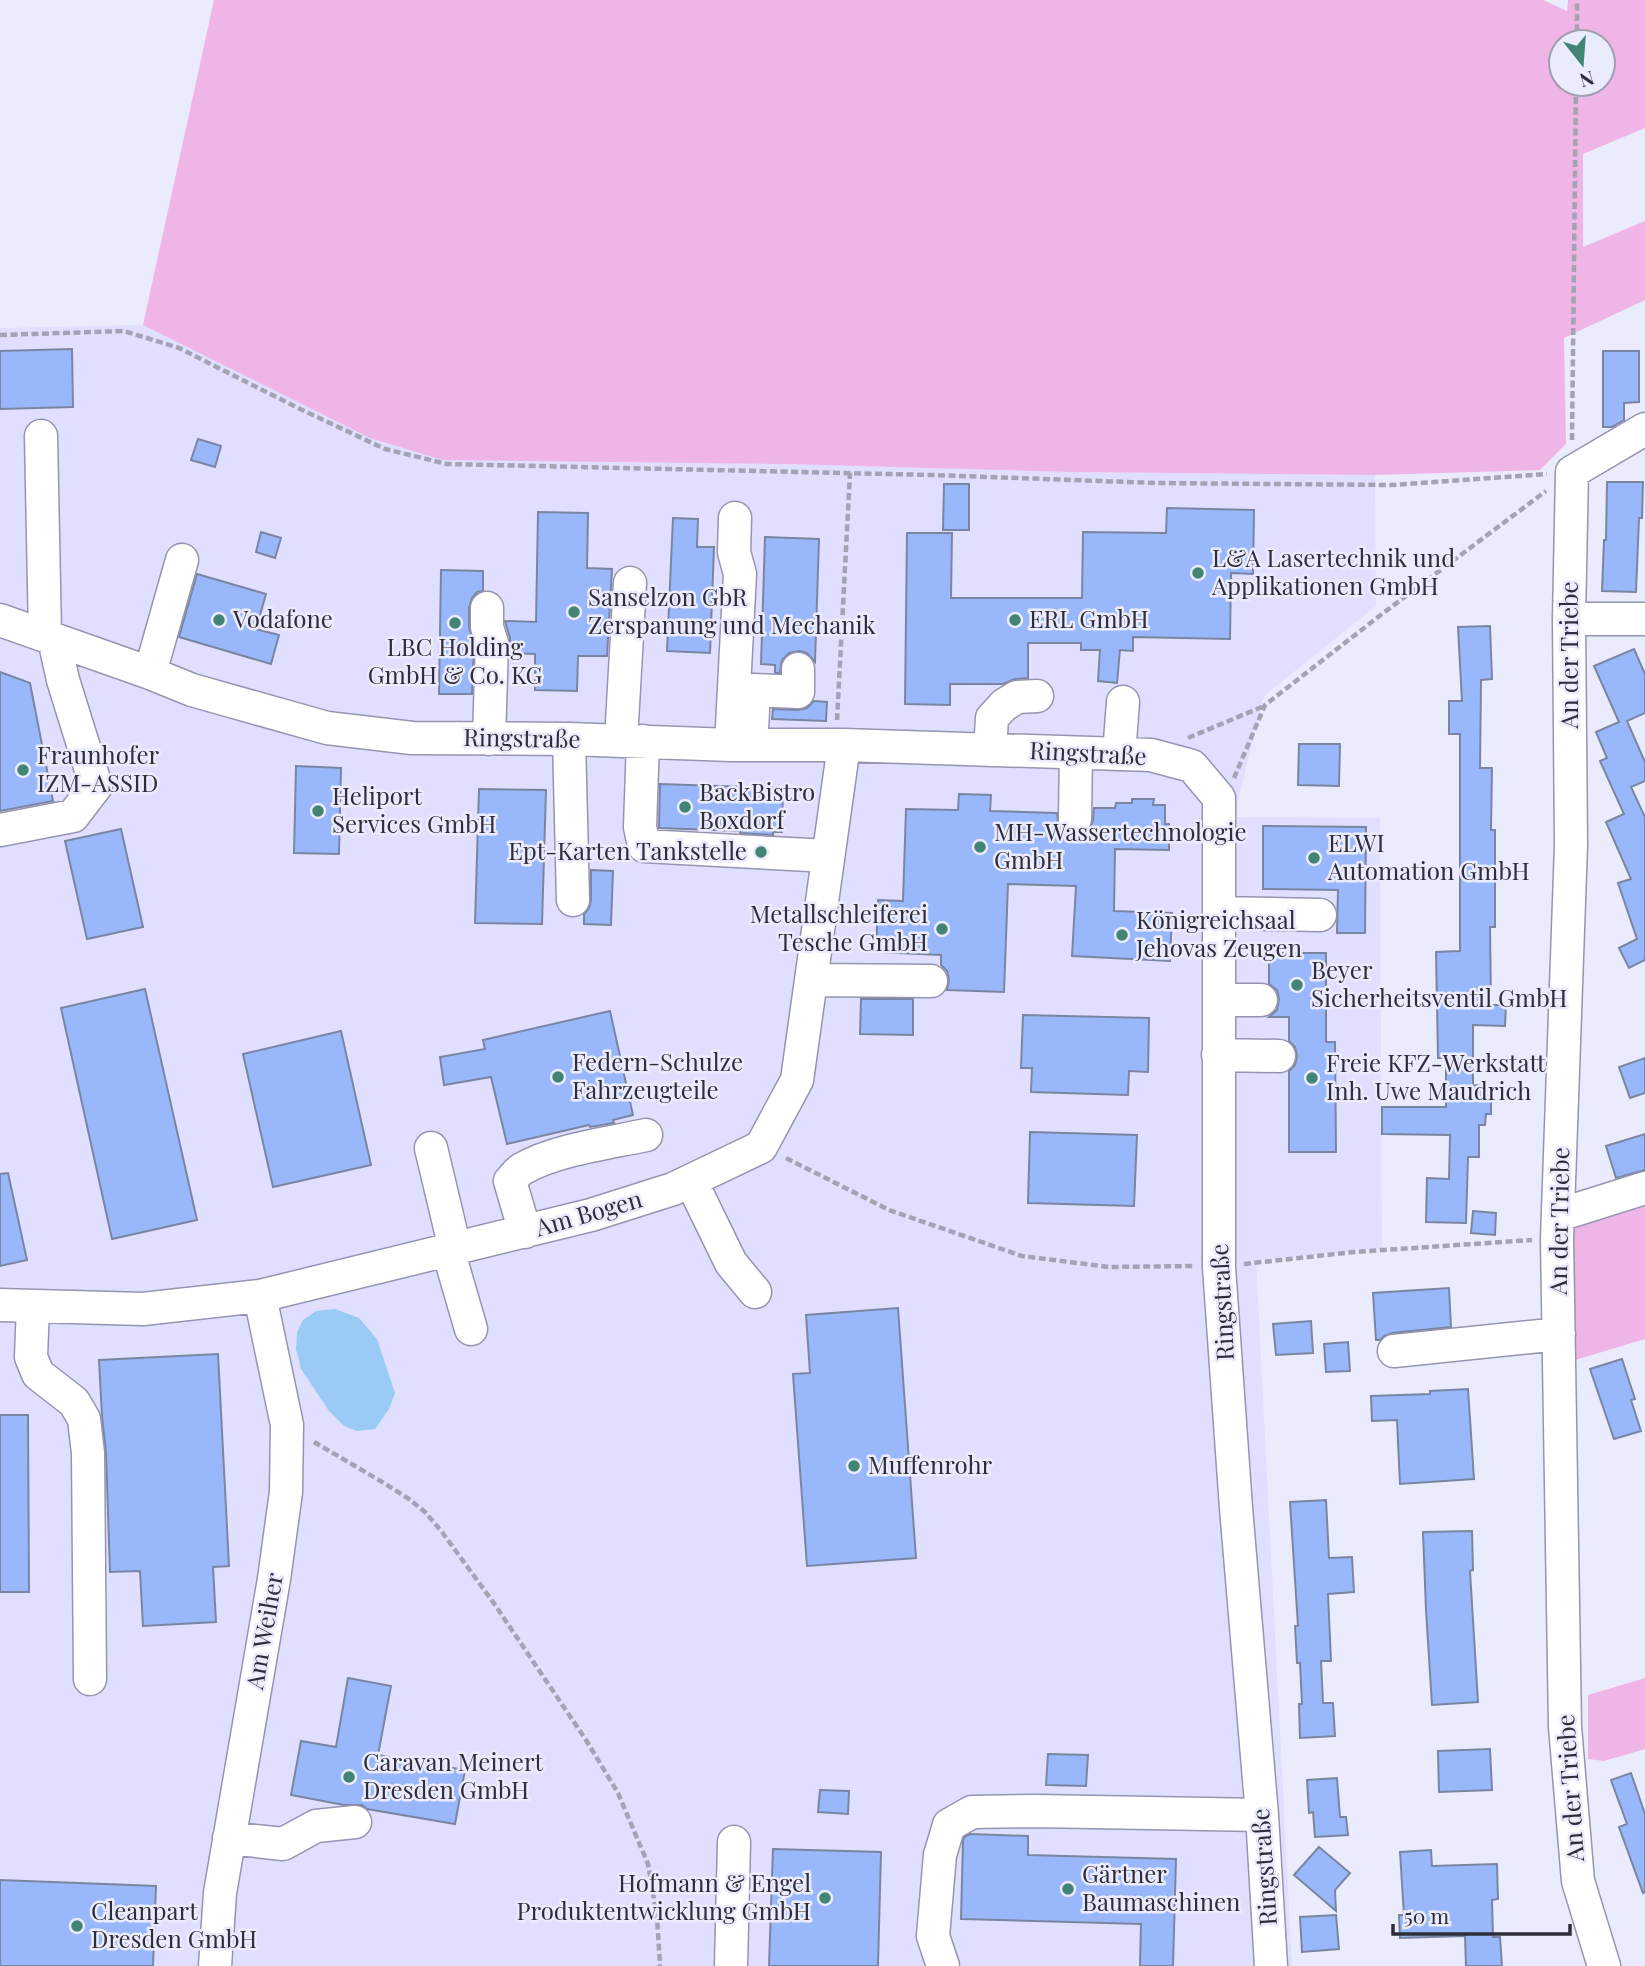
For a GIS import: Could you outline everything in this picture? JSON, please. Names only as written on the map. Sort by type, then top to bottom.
[{"type":"street","points":[[1572,472],[1645,429]]},
{"type":"street","points":[[0,831],[74,816],[96,786],[50,637],[41,436]]},
{"type":"street","name":"An der Triebe","points":[[1572,472],[1569,619],[1571,845],[1558,1227],[1565,1727],[1578,1881],[1604,1966]]},
{"type":"street","points":[[735,518],[734,552],[740,574],[741,745]]},
{"type":"street","points":[[150,673],[182,560]]},
{"type":"street","points":[[630,583],[632,741],[644,846],[828,856]]},
{"type":"street","points":[[487,608],[487,627],[492,643],[489,739]]},
{"type":"street","points":[[1569,619],[1645,618]]},
{"type":"street","name":"Ringstraße","points":[[0,620],[192,690],[327,728],[412,738],[840,745],[1151,755],[1192,766],[1219,798],[1219,1267],[1262,1815],[1271,1966]]},
{"type":"street","points":[[741,745],[754,690],[798,692],[798,669]]},
{"type":"street","points":[[990,750],[992,718],[1004,705],[1017,697],[1037,696]]},
{"type":"street","points":[[1119,754],[1123,702]]},
{"type":"street","points":[[569,739],[573,900]]},
{"type":"street","points":[[761,1147],[797,1080],[828,856],[840,745]]},
{"type":"street","points":[[1075,819],[1076,753]]},
{"type":"street","points":[[1219,913],[1320,915]]},
{"type":"street","points":[[811,980],[930,981]]},
{"type":"street","points":[[1219,1000],[1261,1000]]},
{"type":"street","points":[[1218,1055],[1279,1056]]},
{"type":"street","points":[[525,1231],[510,1181],[520,1171],[570,1152],[646,1135]]},
{"type":"street","name":"Am Bogen","points":[[0,1305],[143,1309],[260,1296],[591,1215],[673,1189],[761,1147]]},
{"type":"street","points":[[431,1149],[451,1250],[471,1329]]},
{"type":"street","points":[[691,1181],[731,1263],[755,1292]]},
{"type":"street","points":[[1558,1227],[1645,1188]]},
{"type":"street","name":"Am Weiher","points":[[215,1966],[220,1893],[274,1579],[286,1492],[287,1425],[260,1296]]},
{"type":"street","points":[[33,1306],[31,1357],[38,1374],[74,1402],[84,1419],[88,1453],[90,1679]]},
{"type":"street","points":[[1394,1351],[1559,1334]]},
{"type":"street","points":[[943,1966],[933,1936],[940,1855],[949,1825],[972,1812],[1262,1815]]},
{"type":"street","points":[[229,1838],[283,1844],[316,1826],[355,1822]]},
{"type":"street","points":[[731,1966],[734,1842]]},
{"type":"path","points":[[1577,0],[1577,28]]},
{"type":"path","points":[[1572,472],[1576,98]]},
{"type":"path","points":[[0,335],[124,331],[178,348],[385,449],[447,464],[1155,483],[1393,485],[1572,472]]},
{"type":"path","points":[[1151,755],[1265,705],[1572,472]]},
{"type":"path","points":[[840,745],[850,473]]},
{"type":"path","points":[[1219,798],[1232,784],[1265,705]]},
{"type":"path","points":[[761,1147],[889,1210],[1022,1256],[1109,1267],[1219,1267],[1354,1252],[1506,1240],[1558,1227]]},
{"type":"path","points":[[287,1425],[393,1488],[425,1512],[493,1602],[603,1766],[634,1828],[648,1864],[654,1890],[660,1966]]},
{"type":"shaded area","points":[[214,0],[1543,0],[1567,11],[1568,0],[1645,0],[1645,128],[1583,154],[1583,247],[1645,221],[1645,300],[1564,338],[1566,444],[1540,470],[1375,475],[443,460],[370,438],[143,325]]},
{"type":"shaded area","points":[[143,325],[370,438],[782,464],[1072,472],[1375,475],[1376,606],[1264,696],[1234,817],[1380,818],[1382,1248],[1256,1260],[1292,1966],[0,1966],[0,328]]},
{"type":"shaded area","points":[[1645,1197],[1645,1339],[1572,1361],[1573,1220]]},
{"type":"shaded area","points":[[335,1309],[359,1318],[377,1339],[395,1393],[389,1409],[375,1429],[357,1431],[344,1426],[329,1411],[301,1369],[296,1349],[297,1332],[303,1320],[316,1311]]},
{"type":"shaded area","points":[[1645,1678],[1645,1749],[1604,1761],[1588,1759],[1588,1695]]},
{"type":"building","points":[[72,349],[73,407],[0,409],[0,351]]},
{"type":"building","points":[[1603,351],[1639,351],[1639,402],[1624,403],[1624,420],[1612,427],[1603,427]]},
{"type":"building","points":[[198,439],[221,446],[215,467],[191,460]]},
{"type":"building","points":[[1607,482],[1643,482],[1636,592],[1602,591]]},
{"type":"building","points":[[944,484],[969,484],[969,530],[943,530]]},
{"type":"building","points":[[1167,508],[1254,510],[1253,574],[1231,573],[1230,639],[1133,637],[1133,651],[1120,650],[1117,683],[1098,681],[1100,650],[1081,650],[1081,643],[1028,643],[1028,678],[1003,684],[950,684],[950,705],[905,704],[907,533],[952,533],[951,598],[1082,598],[1083,532],[1166,533]]},
{"type":"building","name":"Sanselzon GbR Zerspanung und Mechanik","points":[[538,512],[588,513],[587,568],[612,569],[607,656],[578,656],[577,691],[535,690],[535,654],[510,653],[510,638],[505,621],[536,622]]},
{"type":"building","points":[[673,518],[698,519],[697,547],[714,547],[710,653],[667,651]]},
{"type":"building","points":[[261,532],[281,538],[275,558],[256,552]]},
{"type":"building","points":[[765,537],[819,539],[815,662],[807,653],[789,653],[782,660],[780,673],[775,673],[775,665],[761,664]]},
{"type":"building","name":"LBC Holding GmbH & Co. KG","points":[[441,570],[483,571],[483,591],[477,592],[472,598],[469,608],[469,627],[474,646],[472,694],[439,694]]},
{"type":"building","name":"Vodafone","points":[[197,574],[266,594],[256,629],[279,635],[271,664],[179,637]]},
{"type":"building","points":[[1490,626],[1492,679],[1481,680],[1480,768],[1492,768],[1491,830],[1495,830],[1495,927],[1490,927],[1491,1005],[1506,1005],[1505,1026],[1473,1025],[1473,1085],[1486,1086],[1486,1095],[1491,1095],[1491,1114],[1486,1114],[1485,1125],[1479,1125],[1479,1157],[1468,1157],[1466,1223],[1426,1222],[1427,1178],[1449,1179],[1450,1135],[1382,1134],[1382,1107],[1446,1107],[1446,1058],[1438,1058],[1436,952],[1460,951],[1460,734],[1449,734],[1449,701],[1462,701],[1458,627]]},
{"type":"building","points":[[1634,649],[1645,674],[1645,713],[1627,721],[1645,762],[1645,781],[1631,787],[1645,817],[1645,960],[1629,968],[1619,948],[1637,939],[1618,883],[1631,879],[1606,822],[1624,814],[1600,761],[1607,758],[1596,732],[1619,722],[1594,666]]},
{"type":"building","name":"Fraunhofer IZM-ASSID","points":[[0,672],[30,683],[53,801],[0,811]]},
{"type":"building","points":[[814,701],[827,702],[826,721],[772,719],[773,709],[798,710],[807,708]]},
{"type":"building","points":[[1299,744],[1340,744],[1339,786],[1298,785]]},
{"type":"building","name":"Heliport Services GmbH","points":[[296,766],[341,768],[339,854],[294,853]]},
{"type":"building","points":[[660,784],[783,788],[782,832],[773,832],[773,835],[659,828]]},
{"type":"building","points":[[479,789],[546,790],[542,924],[475,923]]},
{"type":"building","points":[[959,794],[991,795],[990,811],[1057,813],[1059,829],[1074,837],[1083,835],[1090,829],[1094,808],[1115,808],[1116,803],[1132,803],[1132,799],[1154,799],[1153,805],[1165,805],[1165,824],[1169,824],[1169,850],[1115,849],[1114,911],[1172,913],[1170,961],[1072,956],[1076,886],[1008,884],[1004,992],[947,990],[949,980],[947,971],[941,965],[941,955],[876,952],[878,900],[903,901],[906,809],[958,810]]},
{"type":"building","name":"ELWI Automation GmbH","points":[[1263,826],[1366,827],[1365,933],[1337,933],[1338,890],[1263,889]]},
{"type":"building","points":[[121,829],[143,927],[87,939],[65,841]]},
{"type":"building","points":[[591,870],[613,871],[611,925],[584,924],[584,914],[591,900]]},
{"type":"building","points":[[1269,953],[1326,953],[1326,1042],[1335,1042],[1336,1152],[1289,1152],[1289,1071],[1295,1065],[1297,1056],[1295,1047],[1289,1041],[1289,1017],[1269,1017],[1277,1010],[1279,999],[1277,990],[1269,984]]},
{"type":"building","points":[[145,989],[197,1220],[112,1239],[61,1008]]},
{"type":"building","points":[[861,999],[913,999],[913,1035],[860,1034]]},
{"type":"building","name":"Federn-Schulze Fahrzeugteile","points":[[610,1011],[633,1115],[613,1120],[614,1123],[589,1125],[507,1144],[491,1077],[444,1085],[440,1057],[485,1049],[483,1040]]},
{"type":"building","points":[[1023,1015],[1149,1018],[1148,1072],[1129,1071],[1128,1095],[1031,1092],[1032,1068],[1021,1068]]},
{"type":"building","points":[[341,1031],[371,1165],[273,1187],[243,1054]]},
{"type":"building","points":[[1645,1058],[1645,1093],[1630,1098],[1619,1067]]},
{"type":"building","points":[[1030,1132],[1137,1135],[1134,1206],[1028,1203]]},
{"type":"building","points":[[1645,1134],[1645,1170],[1616,1178],[1606,1146]]},
{"type":"building","points":[[8,1173],[27,1260],[0,1266],[0,1174]]},
{"type":"building","points":[[1473,1211],[1496,1213],[1495,1235],[1471,1233]]},
{"type":"building","points":[[1449,1288],[1451,1327],[1392,1333],[1376,1340],[1373,1293]]},
{"type":"building","name":"Muffenrohr","points":[[898,1308],[916,1558],[807,1566],[793,1374],[810,1373],[806,1315]]},
{"type":"building","points":[[1311,1321],[1313,1353],[1276,1355],[1273,1324]]},
{"type":"building","points":[[1348,1342],[1350,1371],[1326,1372],[1324,1344]]},
{"type":"building","points":[[218,1354],[229,1566],[213,1567],[216,1622],[143,1626],[140,1571],[110,1572],[106,1453],[99,1360]]},
{"type":"building","points":[[1622,1359],[1635,1399],[1631,1400],[1641,1431],[1614,1439],[1590,1369]]},
{"type":"building","points":[[1468,1389],[1474,1479],[1400,1484],[1397,1420],[1372,1421],[1371,1396],[1430,1394],[1430,1391]]},
{"type":"building","points":[[0,1415],[28,1415],[29,1592],[0,1592]]},
{"type":"building","points":[[1326,1500],[1329,1558],[1352,1557],[1354,1592],[1328,1594],[1331,1661],[1321,1661],[1323,1703],[1333,1703],[1335,1736],[1300,1738],[1299,1704],[1302,1704],[1300,1663],[1297,1663],[1295,1626],[1298,1626],[1290,1502]]},
{"type":"building","points":[[1472,1531],[1473,1570],[1470,1571],[1478,1702],[1432,1705],[1423,1532]]},
{"type":"building","points":[[348,1678],[391,1686],[378,1755],[465,1770],[455,1824],[367,1809],[362,1805],[344,1805],[291,1795],[301,1741],[336,1747]]},
{"type":"building","points":[[1490,1749],[1492,1790],[1439,1792],[1438,1751]]},
{"type":"building","points":[[1048,1754],[1088,1755],[1086,1786],[1046,1785]]},
{"type":"building","points":[[1631,1773],[1645,1814],[1643,1893],[1619,1827],[1627,1824],[1611,1780]]},
{"type":"building","points":[[1337,1778],[1340,1817],[1346,1817],[1348,1835],[1315,1837],[1313,1812],[1309,1813],[1307,1780]]},
{"type":"building","points":[[820,1790],[849,1791],[848,1814],[818,1812]]},
{"type":"building","name":"Gärtner Baumaschinen","points":[[970,1834],[1028,1836],[1028,1855],[1176,1859],[1173,1966],[1140,1966],[1141,1924],[961,1919],[963,1841],[964,1837]]},
{"type":"building","points":[[1319,1847],[1350,1873],[1335,1890],[1336,1911],[1294,1875]]},
{"type":"building","name":"Hofmann & Engel Produktentwicklung GmbH","points":[[773,1849],[881,1852],[878,1966],[769,1966]]},
{"type":"building","points":[[1431,1850],[1432,1866],[1497,1864],[1498,1899],[1492,1900],[1493,1937],[1500,1937],[1502,1966],[1466,1966],[1465,1936],[1400,1938],[1399,1915],[1404,1915],[1400,1852]]},
{"type":"building","name":"Cleanpart Dresden GmbH","points":[[0,1880],[156,1886],[153,1966],[0,1966]]},
{"type":"building","points":[[1336,1915],[1339,1949],[1302,1952],[1300,1917]]},
{"type":"place","name":"L&A Lasertechnik und Applikationen GmbH","points":[[1198,573]]},
{"type":"place","name":"Sanselzon GbR Zerspanung und Mechanik","points":[[574,612]]},
{"type":"place","name":"Vodafone","points":[[219,620]]},
{"type":"place","name":"ERL GmbH","points":[[1015,620]]},
{"type":"place","name":"LBC Holding GmbH & Co. KG","points":[[455,623]]},
{"type":"place","name":"Fraunhofer IZM-ASSID","points":[[23,770]]},
{"type":"place","name":"BackBistro Boxdorf","points":[[685,807]]},
{"type":"place","name":"Heliport Services GmbH","points":[[318,811]]},
{"type":"place","name":"MH-Wassertechnologie GmbH","points":[[980,847]]},
{"type":"place","name":"Ept-Karten Tankstelle","points":[[761,852]]},
{"type":"place","name":"ELWI Automation GmbH","points":[[1314,858]]},
{"type":"place","name":"Metallschleiferei Tesche GmbH","points":[[942,929]]},
{"type":"place","name":"Königreichsaal Jehovas Zeugen","points":[[1122,935]]},
{"type":"place","name":"Beyer Sicherheitsventil GmbH","points":[[1297,985]]},
{"type":"place","name":"Federn-Schulze Fahrzeugteile","points":[[558,1077]]},
{"type":"place","name":"Freie KFZ-Werkstatt Inh. Uwe Maudrich","points":[[1312,1078]]},
{"type":"place","name":"Muffenrohr","points":[[854,1466]]},
{"type":"place","name":"Caravan Meinert Dresden GmbH","points":[[349,1777]]},
{"type":"place","name":"Gärtner Baumaschinen","points":[[1068,1889]]},
{"type":"place","name":"Hofmann & Engel Produktentwicklung GmbH","points":[[825,1898]]},
{"type":"place","name":"Cleanpart Dresden GmbH","points":[[77,1926]]}]
